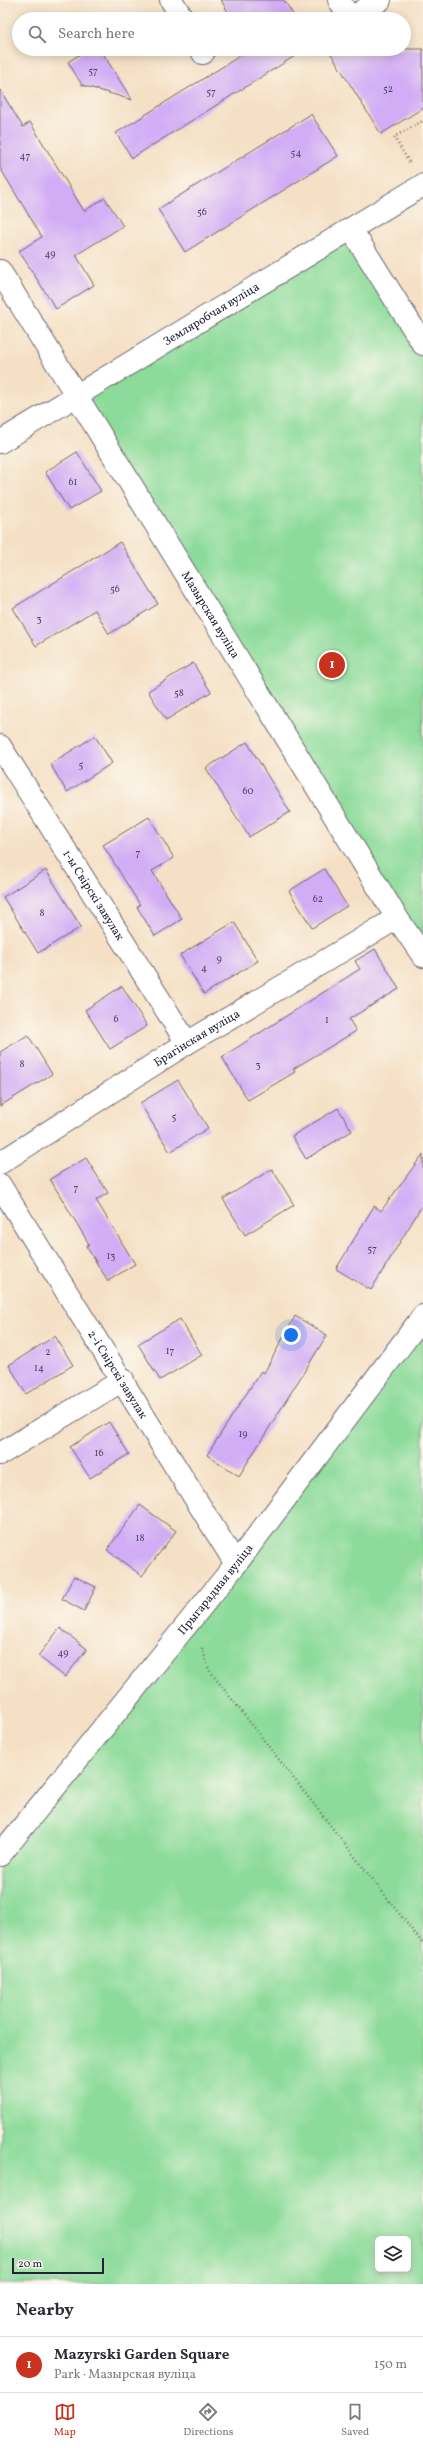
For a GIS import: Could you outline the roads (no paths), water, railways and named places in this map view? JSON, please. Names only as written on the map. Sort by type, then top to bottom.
[{"type":"street","points":[[171,0],[179,12]]},
{"type":"street","points":[[339,0],[346,12]]},
{"type":"street","points":[[361,12],[380,0]]},
{"type":"street","name":"Земляробчая вуліца","points":[[0,442],[423,186]]},
{"type":"street","points":[[351,229],[423,344]]},
{"type":"street","name":"Мазырская вуліца","points":[[0,271],[397,918],[423,956]]},
{"type":"street","name":"1-ы Свірскі завулак","points":[[0,746],[187,1043]]},
{"type":"street","name":"Брагінская вуліца","points":[[0,1163],[187,1043],[397,918]]},
{"type":"street","name":"2-і Свірскі завулак","points":[[0,1184],[236,1564]]},
{"type":"street","name":"Прыгарадная вуліца","points":[[0,1855],[236,1564],[423,1316]]},
{"type":"street","points":[[0,1454],[123,1380]]},
{"type":"place","name":"Mazyrski Garden Square","points":[[332,665]]}]
